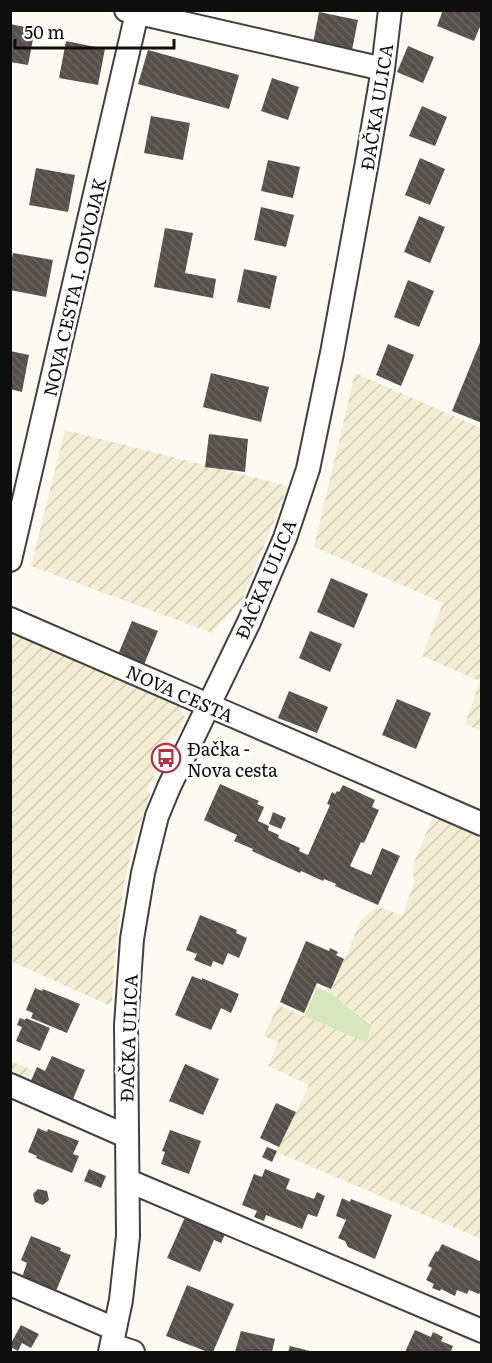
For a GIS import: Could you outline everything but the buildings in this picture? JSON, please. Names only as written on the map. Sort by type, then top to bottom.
[{"type":"street","name":"ĐAČKA ULICA","points":[[118,1345],[128,1236],[126,1025],[136,908],[157,816],[249,622],[285,538],[308,469],[332,353],[383,69],[390,10]]},
{"type":"street","points":[[132,12],[383,69]]},
{"type":"street","name":"NOVA CESTA I. ODVOJAK","points":[[10,560],[132,12]]},
{"type":"street","name":"NOVA CESTA","points":[[10,619],[482,824]]},
{"type":"street","points":[[10,1085],[126,1136]]},
{"type":"street","points":[[129,1181],[482,1331]]},
{"type":"street","points":[[10,1284],[118,1345]]},
{"type":"shaded area","points":[[355,373],[481,428],[481,731],[465,724],[480,681],[422,656],[443,603],[314,547]]},
{"type":"shaded area","points":[[65,430],[288,486],[242,600],[212,633],[31,566]]},
{"type":"shaded area","points":[[11,626],[177,702],[185,717],[177,736],[172,735],[147,791],[151,792],[133,844],[124,884],[112,1002],[108,1005],[11,961]]},
{"type":"shaded area","points":[[436,809],[481,830],[481,1239],[277,1152],[309,1085],[268,1066],[278,1042],[264,1036],[278,1005],[367,1043],[371,1024],[330,993],[361,920],[378,906],[402,916],[414,883],[413,865]]},
{"type":"shaded area","points":[[10,1061],[32,1070],[26,1085],[11,1078]]},
{"type":"green space","points":[[317,987],[330,993],[371,1025],[367,1043],[304,1016]]},
{"type":"place","name":"Đačka - Nova cesta","points":[[166,758]]}]
